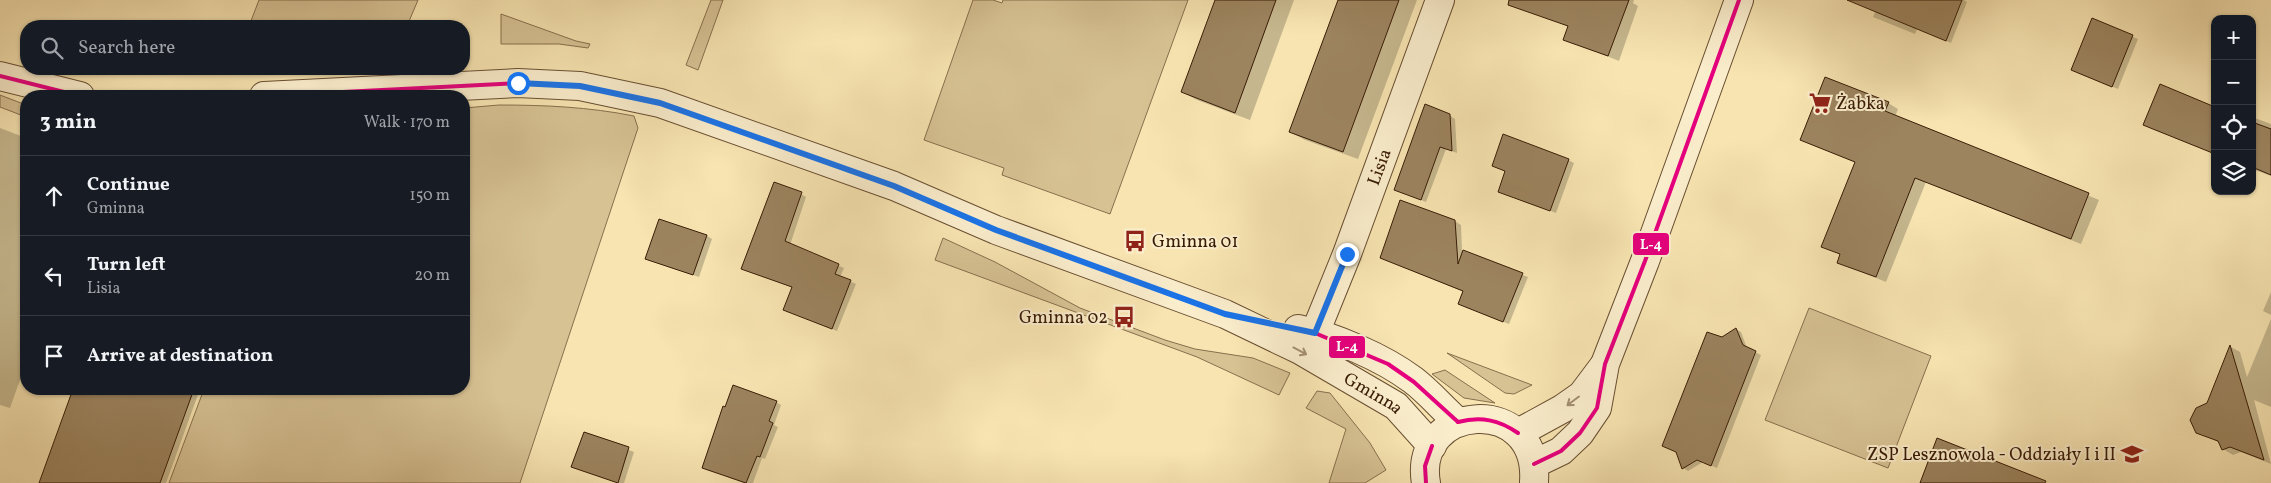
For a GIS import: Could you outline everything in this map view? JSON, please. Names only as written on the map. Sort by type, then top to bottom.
[{"type":"street","name":"Lisia","points":[[1315,333],[1347,254],[1440,0]]},
{"type":"street","points":[[1535,478],[1580,433],[1597,408],[1605,364],[1645,261],[1739,0]]},
{"type":"street","points":[[0,76],[56,90]]},
{"type":"street","name":"Gminna","points":[[381,90],[518,83],[580,86],[660,103],[894,186],[996,230],[1225,314],[1300,350],[1396,406],[1432,446]]},
{"type":"street","name":"Gminna","points":[[1225,314],[1315,333],[1388,364],[1414,382],[1458,422]]},
{"type":"street","points":[[1518,433],[1562,409],[1582,395],[1605,364]]},
{"type":"street","points":[[1426,483],[1425,466],[1432,446],[1444,432],[1458,422],[1471,419],[1495,420],[1518,433],[1529,448],[1535,478]]},
{"type":"shaded area","points":[[259,0],[418,0],[410,20],[251,20]]},
{"type":"shaded area","points":[[711,0],[723,0],[698,70],[686,65]]},
{"type":"shaded area","points":[[973,0],[993,0],[1002,3],[1003,0],[1188,0],[1110,214],[1002,175],[1004,168],[924,140]]},
{"type":"shaded area","points":[[501,14],[576,41],[590,44],[588,48],[559,44],[501,44]]},
{"type":"shaded area","points":[[0,95],[20,103],[20,115],[0,107]]},
{"type":"shaded area","points":[[533,105],[600,110],[634,116],[638,128],[520,483],[169,483],[202,395],[470,395],[470,107]]},
{"type":"shaded area","points":[[943,238],[995,262],[1080,308],[1165,340],[1195,349],[1253,358],[1290,373],[1279,395],[1197,357],[935,260]]},
{"type":"shaded area","points":[[1809,308],[1931,356],[1888,468],[1765,420]]},
{"type":"shaded area","points":[[1447,353],[1532,385],[1514,394],[1505,393]]},
{"type":"shaded area","points":[[1445,370],[1495,403],[1464,398],[1432,374]]},
{"type":"shaded area","points":[[1317,391],[1330,393],[1370,443],[1386,470],[1365,483],[1329,483],[1346,429],[1306,408]]},
{"type":"building","points":[[1215,0],[1276,0],[1235,113],[1181,92]]},
{"type":"building","points":[[1338,0],[1399,0],[1343,152],[1289,132]]},
{"type":"building","points":[[1509,0],[1629,0],[1608,56],[1563,40],[1568,26],[1508,5]]},
{"type":"building","points":[[1847,0],[1962,0],[1946,41]]},
{"type":"building","points":[[2092,18],[2133,35],[2112,87],[2071,70]]},
{"type":"building","points":[[1825,77],[1889,102],[1885,111],[2089,193],[2071,239],[1915,178],[1876,277],[1837,263],[1840,254],[1821,247],[1855,162],[1800,140]]},
{"type":"building","points":[[2160,84],[2211,105],[2211,152],[2143,125]]},
{"type":"building","points":[[1425,104],[1450,114],[1452,151],[1440,147],[1421,200],[1394,190]]},
{"type":"building","points":[[2256,123],[2271,129],[2271,175],[2256,169]]},
{"type":"building","points":[[1503,134],[1569,159],[1550,211],[1498,192],[1505,171],[1492,166]]},
{"type":"building","points":[[774,182],[802,192],[785,241],[839,264],[835,274],[851,280],[832,329],[783,310],[792,287],[741,269]]},
{"type":"building","points":[[1400,200],[1455,220],[1458,264],[1463,250],[1523,273],[1503,322],[1458,304],[1463,291],[1380,258]]},
{"type":"building","points":[[659,219],[707,235],[693,275],[645,259]]},
{"type":"building","points":[[1736,328],[1743,345],[1756,351],[1711,466],[1697,460],[1682,469],[1676,452],[1662,446],[1707,332],[1722,337]]},
{"type":"building","points":[[2230,345],[2264,460],[2230,447],[2222,450],[2218,441],[2196,433],[2190,420],[2196,408],[2207,403]]},
{"type":"building","points":[[733,385],[777,401],[769,421],[773,423],[760,457],[757,456],[746,483],[702,468],[723,406],[725,407]]},
{"type":"building","points":[[71,395],[192,395],[160,483],[39,483]]},
{"type":"building","points":[[584,432],[629,447],[618,483],[571,467]]},
{"type":"building","points":[[1937,438],[2046,481],[2045,483],[1920,483]]},
{"type":"transit line","name":"L-4","points":[[1534,464],[1561,451],[1580,433],[1597,408],[1605,364],[1645,261],[1739,0]]},
{"type":"transit line","name":"L-4","points":[[0,76],[56,90]]},
{"type":"transit line","name":"L-4","points":[[381,90],[518,83],[580,86],[660,103],[894,186],[996,230],[1225,314],[1315,333],[1388,364],[1414,382],[1458,422]]},
{"type":"transit line","name":"L-4","points":[[1458,422],[1474,419],[1490,420],[1518,433]]},
{"type":"transit line","name":"L-4","points":[[1426,483],[1425,466],[1432,446]]},
{"type":"place","name":"Żabka","points":[[1820,103]]},
{"type":"place","name":"Gminna 01","points":[[1135,241]]},
{"type":"place","name":"Gminna 02","points":[[1124,317]]},
{"type":"place","name":"ZSP Lesznowola - Oddziały I i II","points":[[2132,454]]},
{"type":"route","points":[[518,83],[580,86],[660,103],[894,186],[996,230],[1225,314],[1315,333],[1347,254]]}]
